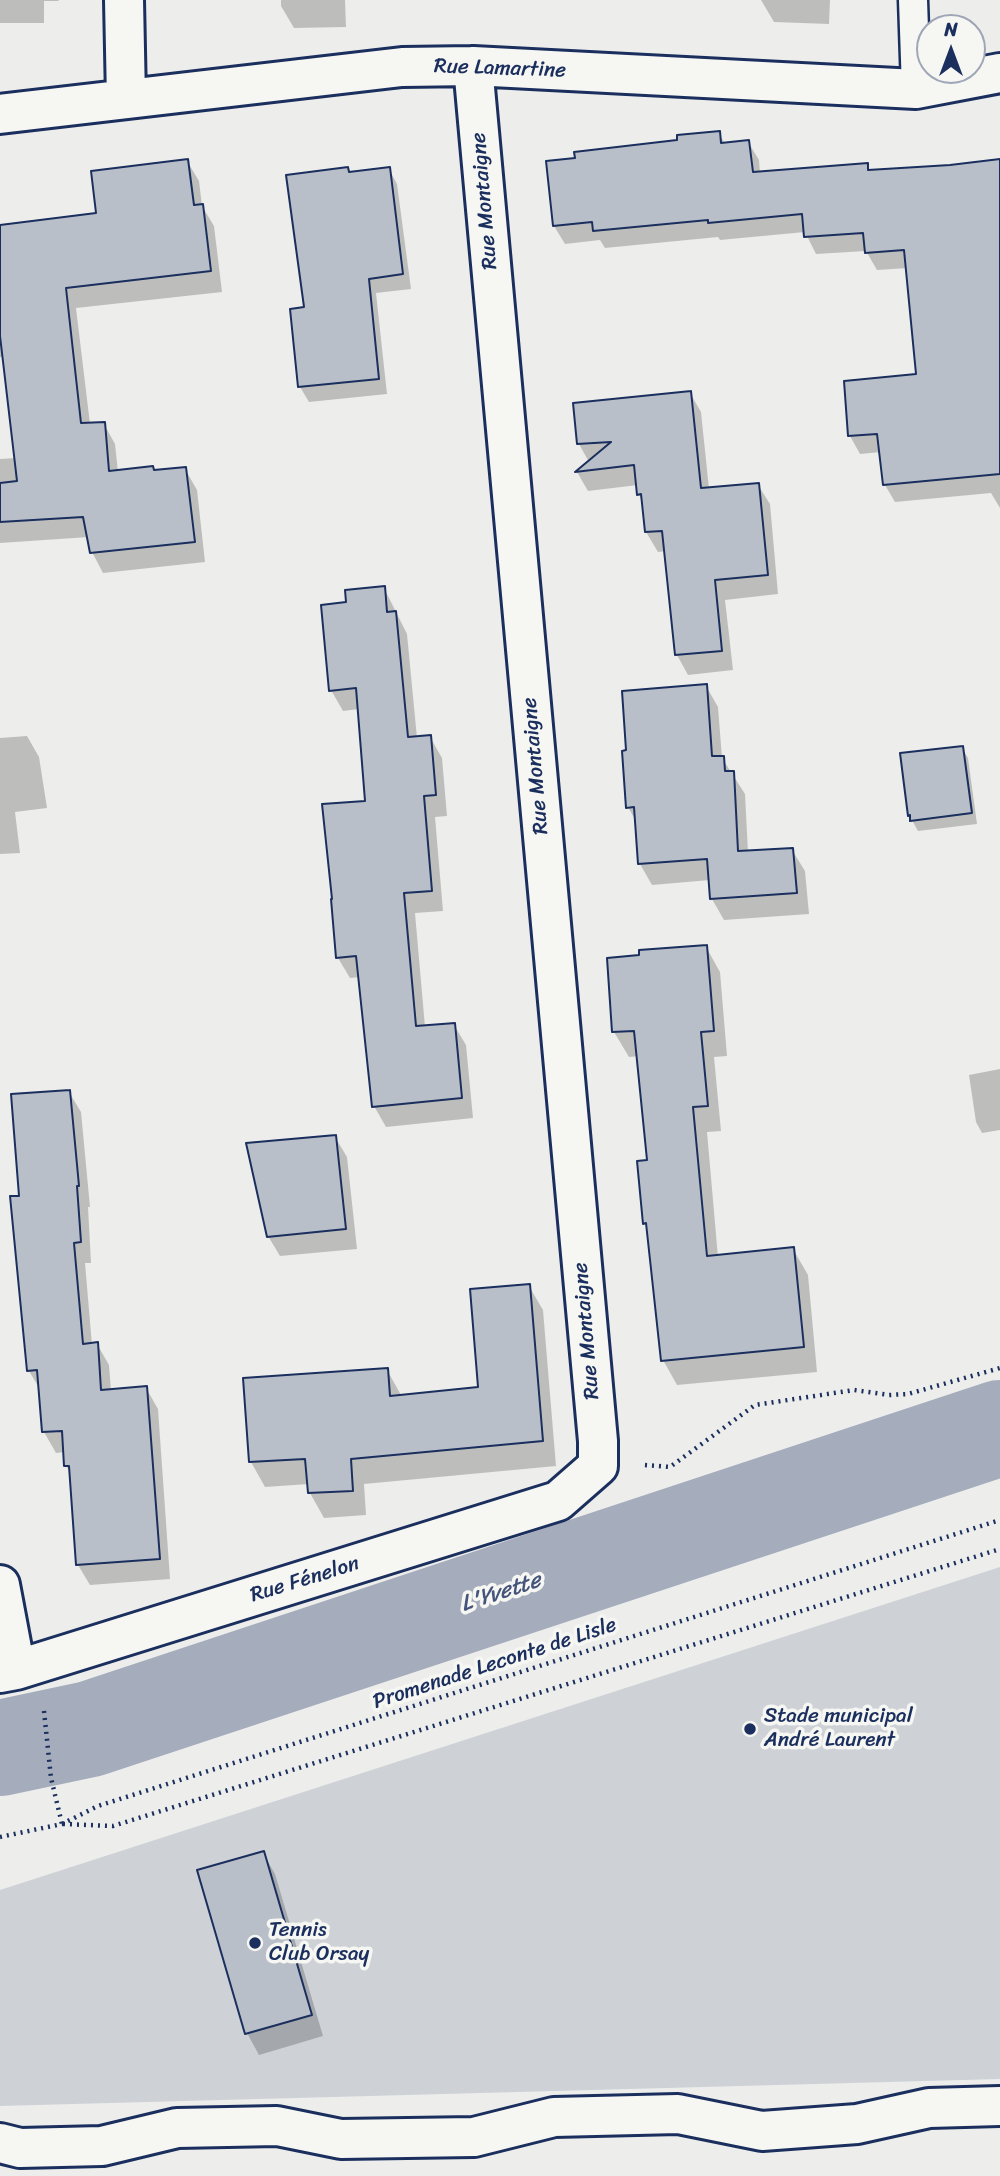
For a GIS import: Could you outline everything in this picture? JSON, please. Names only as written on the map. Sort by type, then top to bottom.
[{"type":"street","points":[[124,0],[126,99]]},
{"type":"street","name":"Rue Lamartine","points":[[0,114],[402,67],[473,66],[916,89],[1000,73]]},
{"type":"street","name":"Rue Montaigne","points":[[473,66],[598,1441],[598,1466]]},
{"type":"street","name":"Rue Fénelon","points":[[8,1672],[558,1501],[598,1466]]},
{"type":"street","points":[[0,1585],[8,1672]]},
{"type":"street","points":[[0,2143],[20,2148],[102,2146],[177,2128],[277,2126],[341,2139],[474,2137],[554,2117],[678,2114],[762,2131],[857,2124],[929,2108],[1000,2106]]},
{"type":"lane","points":[[913,0],[916,89]]},
{"type":"path","points":[[598,1466],[639,1464],[670,1467],[755,1405],[854,1390],[889,1395],[908,1394],[1000,1368]]},
{"type":"path","name":"Promenade Leconte de Lisle","points":[[0,1837],[62,1824],[97,1806],[1000,1520]]},
{"type":"path","points":[[43,1700],[51,1778],[62,1824],[113,1826],[1000,1549]]},
{"type":"shaded area","name":"Stade municipal André Laurent","points":[[1000,1567],[1000,2079],[0,2106],[0,1890]]},
{"type":"building","points":[[720,131],[721,143],[749,140],[753,172],[868,163],[868,170],[1000,159],[1000,474],[883,485],[877,434],[848,436],[844,381],[916,374],[904,250],[865,253],[863,233],[804,237],[802,214],[593,231],[592,222],[553,226],[546,161],[575,158],[574,152],[677,140],[677,135]]},
{"type":"building","points":[[188,159],[194,205],[203,204],[211,271],[66,288],[81,423],[105,422],[109,471],[153,466],[154,470],[186,467],[195,542],[90,553],[83,517],[0,522],[0,483],[17,481],[0,336],[0,225],[96,213],[91,171]]},
{"type":"building","points":[[348,167],[349,172],[390,167],[403,274],[369,279],[379,379],[298,387],[290,309],[304,307],[286,175]]},
{"type":"building","points":[[691,391],[701,488],[759,483],[768,575],[715,580],[722,651],[675,655],[662,531],[645,532],[641,494],[637,495],[634,465],[575,472],[611,442],[577,444],[573,403]]},
{"type":"building","points":[[385,586],[387,612],[396,611],[408,737],[431,735],[436,795],[424,796],[432,891],[404,893],[416,1026],[455,1023],[462,1098],[372,1107],[356,956],[336,958],[322,804],[365,801],[356,688],[329,691],[321,605],[346,602],[345,590]]},
{"type":"building","points":[[707,684],[712,756],[724,756],[725,771],[734,771],[738,851],[793,848],[797,893],[710,899],[707,859],[638,864],[634,807],[626,808],[622,691]]},
{"type":"building","points":[[963,746],[972,813],[910,821],[900,753]]},
{"type":"building","points":[[707,945],[714,1031],[701,1032],[708,1106],[693,1107],[707,1256],[794,1247],[804,1347],[661,1361],[637,1161],[647,1160],[634,1031],[612,1032],[607,958],[639,955],[639,950]]},
{"type":"building","points":[[70,1090],[79,1186],[81,1242],[74,1243],[83,1344],[98,1342],[101,1390],[147,1386],[160,1559],[76,1565],[69,1466],[64,1466],[62,1431],[42,1432],[37,1370],[27,1371],[10,1196],[19,1196],[11,1094]]},
{"type":"building","points":[[336,1135],[346,1229],[267,1237],[246,1143]]},
{"type":"building","points":[[530,1284],[543,1441],[351,1459],[353,1491],[308,1493],[305,1459],[249,1462],[243,1378],[388,1368],[390,1396],[478,1387],[470,1289]]},
{"type":"building","name":"Tennis Club Orsay","points":[[264,1851],[312,2015],[245,2034],[197,1870]]},
{"type":"waterway","name":"L'Yvette","points":[[0,1748],[90,1729],[1000,1428]]},
{"type":"place","name":"Stade municipal André Laurent","points":[[750,1729]]},
{"type":"place","name":"Tennis Club Orsay","points":[[255,1943]]}]
